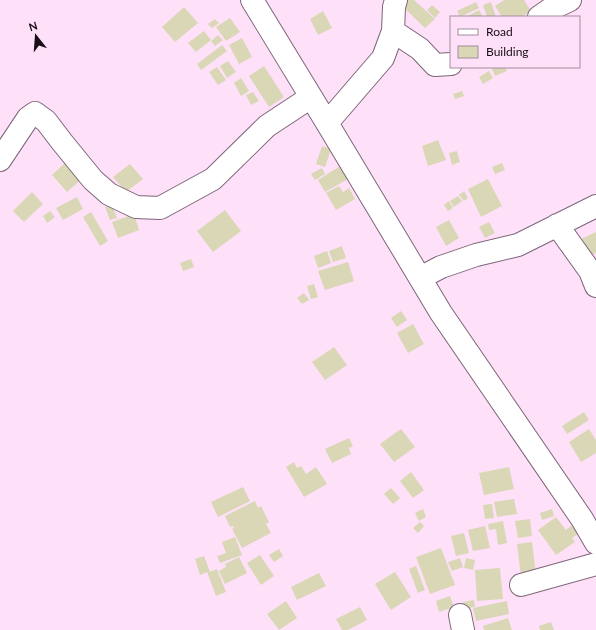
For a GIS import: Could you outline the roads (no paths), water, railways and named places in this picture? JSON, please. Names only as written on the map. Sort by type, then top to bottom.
[{"type":"street","points":[[252,0],[441,312],[582,519],[596,543]]},
{"type":"street","points":[[327,123],[383,58],[393,31],[394,7],[396,0]]},
{"type":"street","points":[[540,16],[570,0]]},
{"type":"street","points":[[393,31],[420,49],[435,65],[450,64]]},
{"type":"street","points":[[0,160],[28,118],[35,113],[46,121],[93,180],[110,194],[136,207],[160,208],[213,179],[267,126],[311,97]]},
{"type":"street","points":[[420,278],[441,267],[455,262],[476,255],[518,245],[596,206]]},
{"type":"street","points":[[557,225],[590,271],[596,286]]},
{"type":"street","points":[[521,586],[596,564]]}]
